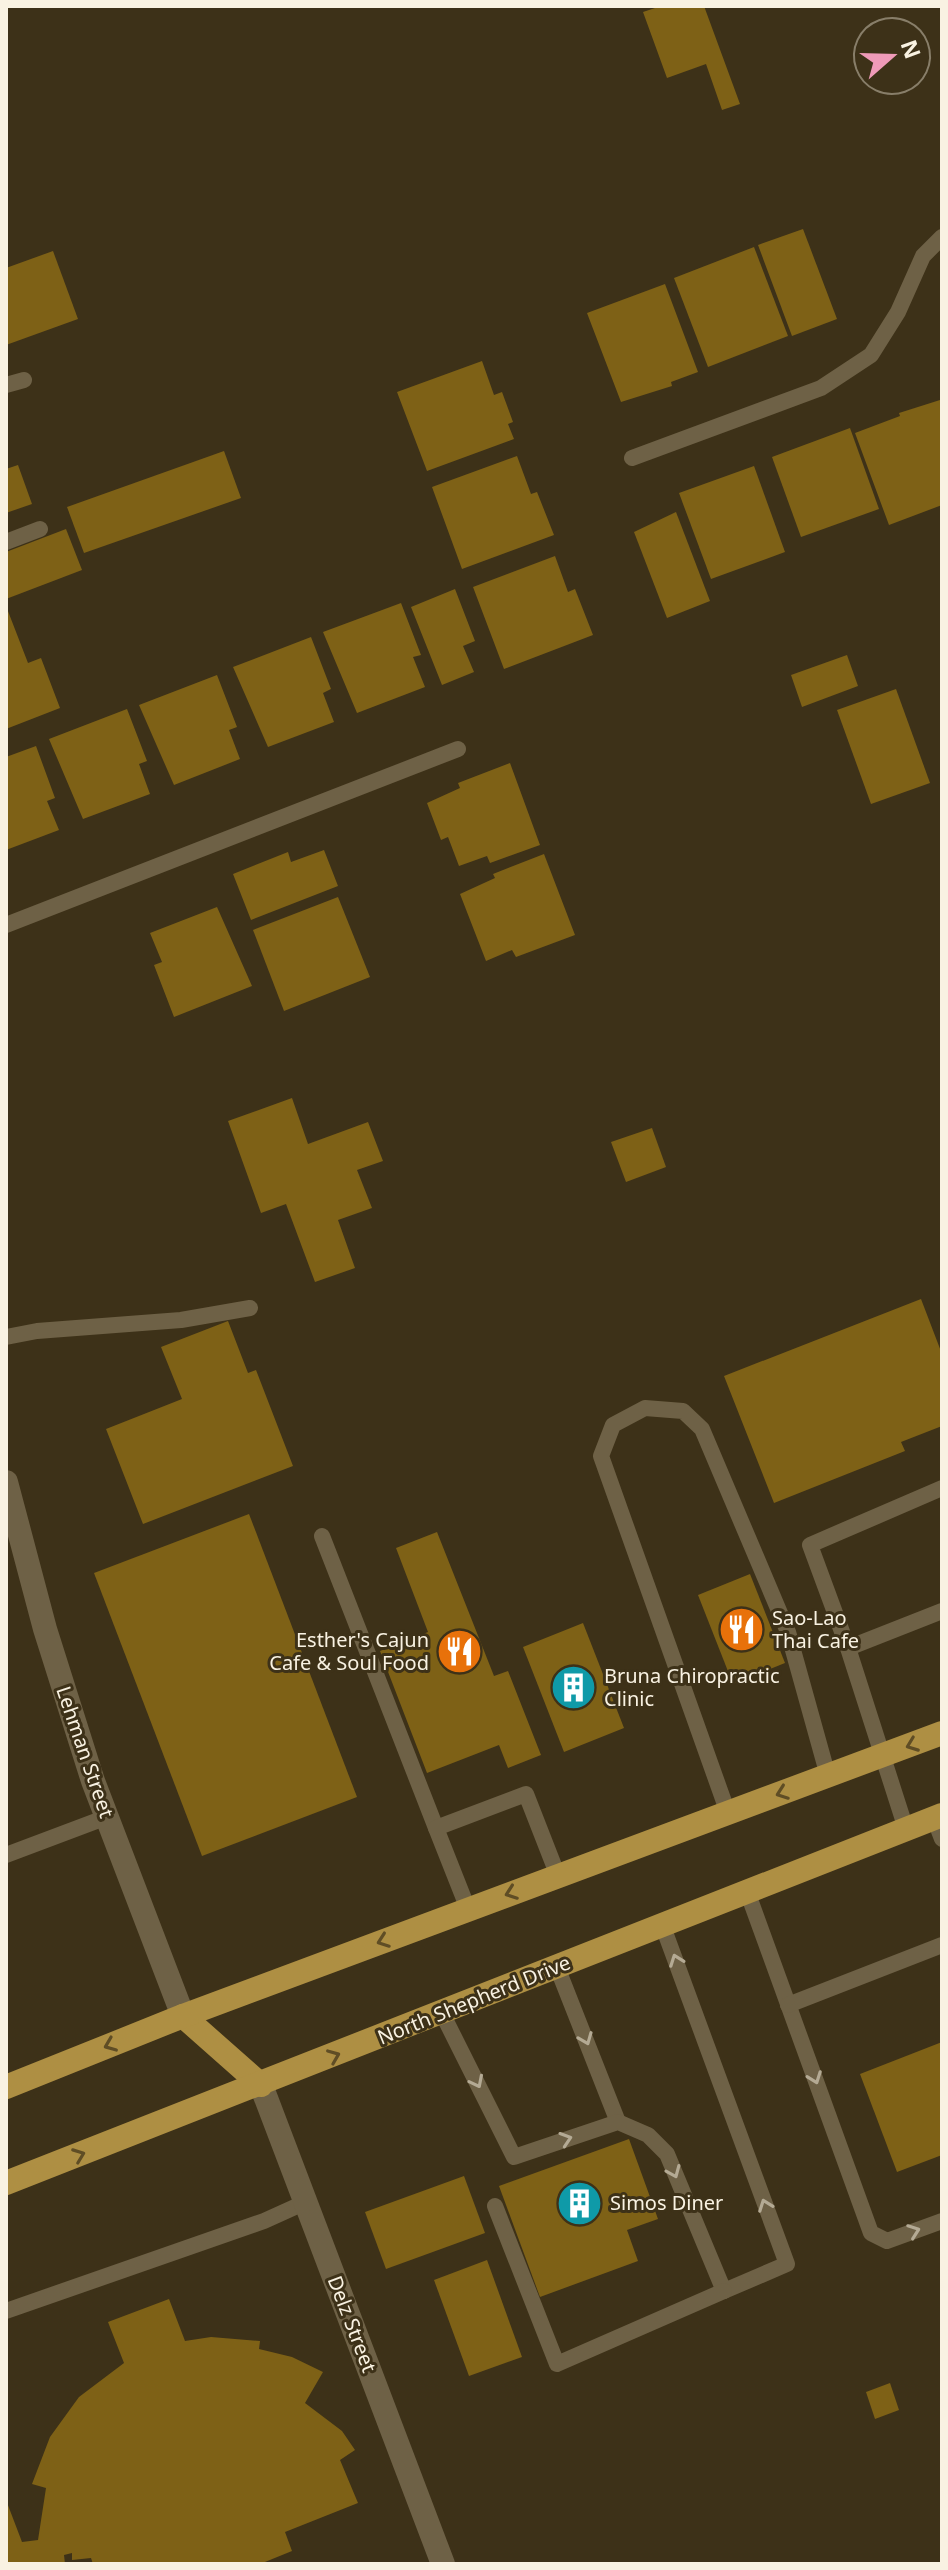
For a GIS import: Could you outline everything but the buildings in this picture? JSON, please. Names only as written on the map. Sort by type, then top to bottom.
[{"type":"main road","points":[[6,2087],[183,2016],[942,1733]]},
{"type":"main road","name":"North Shepherd Drive","points":[[6,2183],[906,1829],[939,1824]]},
{"type":"main road","points":[[183,2016],[261,2085]]},
{"type":"street","name":"Lehman Street","points":[[6,1482],[45,1629],[107,1817],[183,2016]]},
{"type":"street","name":"Delz Street","points":[[261,2085],[437,2562]]},
{"type":"lane","points":[[632,458],[821,388],[871,355],[898,312],[923,256],[942,237]]},
{"type":"lane","points":[[6,385],[24,380]]},
{"type":"lane","points":[[6,542],[40,529]]},
{"type":"lane","points":[[6,925],[458,749]]},
{"type":"lane","points":[[6,1337],[37,1331],[181,1320],[250,1308]]},
{"type":"lane","points":[[728,1813],[601,1456],[613,1425],[645,1408],[683,1411],[702,1429],[788,1632],[828,1776]]},
{"type":"lane","points":[[906,1829],[848,1648],[810,1545],[942,1488]]},
{"type":"lane","points":[[322,1536],[468,1909]]},
{"type":"lane","points":[[848,1648],[942,1611]]},
{"type":"lane","points":[[436,1828],[526,1794],[558,1876]]},
{"type":"lane","points":[[6,1855],[107,1817]]},
{"type":"lane","points":[[747,1891],[871,2233],[887,2241],[942,2221]]},
{"type":"lane","points":[[495,2206],[557,2364],[787,2264],[662,1924]]},
{"type":"lane","points":[[788,2005],[942,1945]]},
{"type":"lane","points":[[557,1967],[618,2122]]},
{"type":"lane","points":[[442,2013],[514,2157],[618,2122],[648,2135],[667,2154],[724,2291]]},
{"type":"lane","points":[[6,2311],[264,2221],[306,2202]]},
{"type":"place","name":"Sao-Lao Thai Cafe","points":[[741,1629]]},
{"type":"place","name":"Esther's Cajun Cafe & Soul Food","points":[[460,1651]]},
{"type":"place","name":"Bruna Chiropractic Clinic","points":[[573,1688]]},
{"type":"place","name":"Simos Diner","points":[[579,2203]]}]
